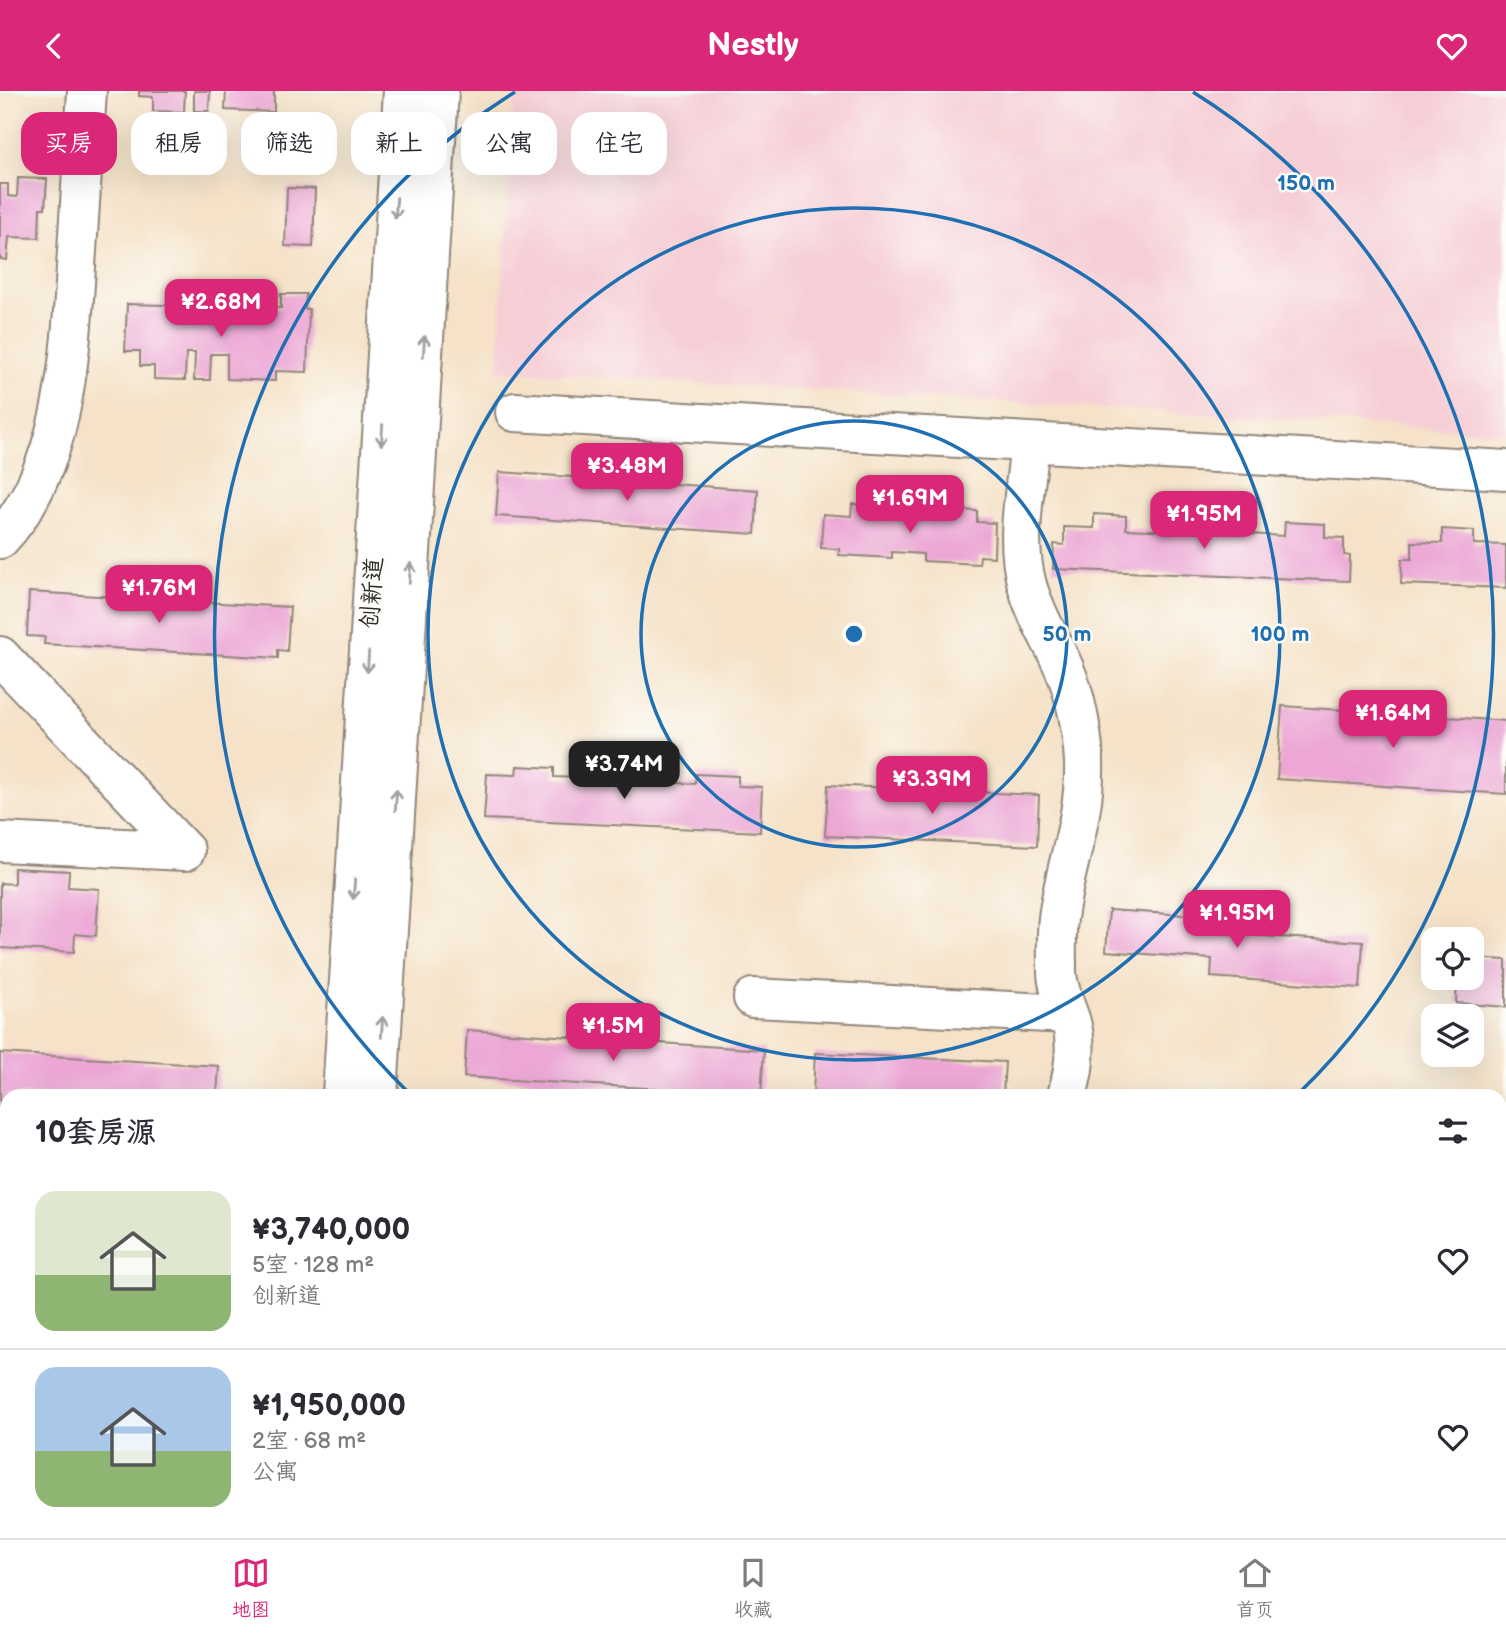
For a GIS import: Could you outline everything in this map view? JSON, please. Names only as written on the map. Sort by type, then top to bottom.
[{"type":"street","points":[[0,539],[11,527],[38,481],[59,418],[71,350],[87,91]]},
{"type":"street","name":"创新道","points":[[342,1089],[403,91]]},
{"type":"street","name":"创新道","points":[[378,1089],[439,91]]},
{"type":"street","points":[[515,412],[1506,470]]},
{"type":"street","points":[[1030,442],[1021,537],[1026,582],[1040,623],[1064,669],[1077,712],[1084,760],[1083,807],[1058,916],[1057,937],[1057,978],[1075,1049],[1069,1089]]},
{"type":"street","points":[[0,656],[185,851],[0,842]]},
{"type":"street","points":[[753,998],[1068,1014]]},
{"type":"shaded area","points":[[514,91],[1506,91],[1506,433],[497,371],[509,175],[557,175],[557,112],[513,112]]},
{"type":"building","points":[[139,91],[185,91],[184,112],[153,111],[153,97],[139,96]]},
{"type":"building","points":[[194,91],[210,91],[209,111],[194,111]]},
{"type":"building","points":[[226,91],[274,91],[274,112],[225,110]]},
{"type":"building","points":[[18,178],[47,179],[45,208],[40,208],[39,238],[9,237],[7,260],[0,259],[0,184],[8,184],[8,196],[17,197]]},
{"type":"building","points":[[287,188],[315,189],[313,247],[285,246]]},
{"type":"building","points":[[281,294],[306,294],[305,309],[309,309],[307,372],[275,371],[275,381],[227,379],[227,354],[211,354],[210,380],[194,380],[195,353],[186,353],[185,380],[154,379],[154,366],[140,366],[140,351],[125,351],[127,304],[281,308]]},
{"type":"building","points":[[499,472],[758,490],[755,534],[496,516]]},
{"type":"building","points":[[852,504],[891,506],[890,518],[937,520],[938,509],[977,511],[977,522],[995,523],[994,557],[980,556],[979,564],[923,561],[923,554],[892,552],[892,558],[839,555],[839,549],[821,548],[823,514],[851,516]]},
{"type":"building","points":[[1094,514],[1126,516],[1126,529],[1190,532],[1190,519],[1229,520],[1229,533],[1284,536],[1285,522],[1325,524],[1325,537],[1344,538],[1344,555],[1350,556],[1349,581],[1053,569],[1054,544],[1064,545],[1064,527],[1094,528]]},
{"type":"building","points":[[1442,529],[1474,531],[1474,544],[1506,545],[1506,588],[1401,584],[1402,559],[1412,559],[1412,542],[1442,543]]},
{"type":"building","points":[[29,592],[290,607],[287,651],[278,650],[278,658],[44,644],[45,637],[27,636]]},
{"type":"building","points":[[1282,706],[1506,721],[1506,794],[1277,779]]},
{"type":"building","points":[[517,766],[554,768],[554,777],[605,779],[606,770],[644,772],[644,781],[695,784],[696,774],[738,776],[738,786],[762,787],[760,832],[484,819],[487,774],[516,775]]},
{"type":"building","points":[[828,785],[1039,795],[1037,846],[825,836]]},
{"type":"building","points":[[14,868],[69,871],[68,887],[99,889],[96,936],[75,934],[74,952],[0,948],[0,883],[14,884]]},
{"type":"building","points":[[1109,910],[1215,917],[1214,933],[1363,942],[1360,988],[1211,977],[1212,959],[1106,951]]},
{"type":"building","points":[[1484,959],[1506,960],[1506,1007],[1456,1003],[1457,990],[1484,990]]},
{"type":"building","points":[[467,1030],[764,1050],[761,1089],[662,1089],[464,1077]]},
{"type":"building","points":[[0,1053],[219,1066],[217,1089],[0,1089]]},
{"type":"building","points":[[815,1053],[1005,1062],[1003,1089],[813,1089]]}]
